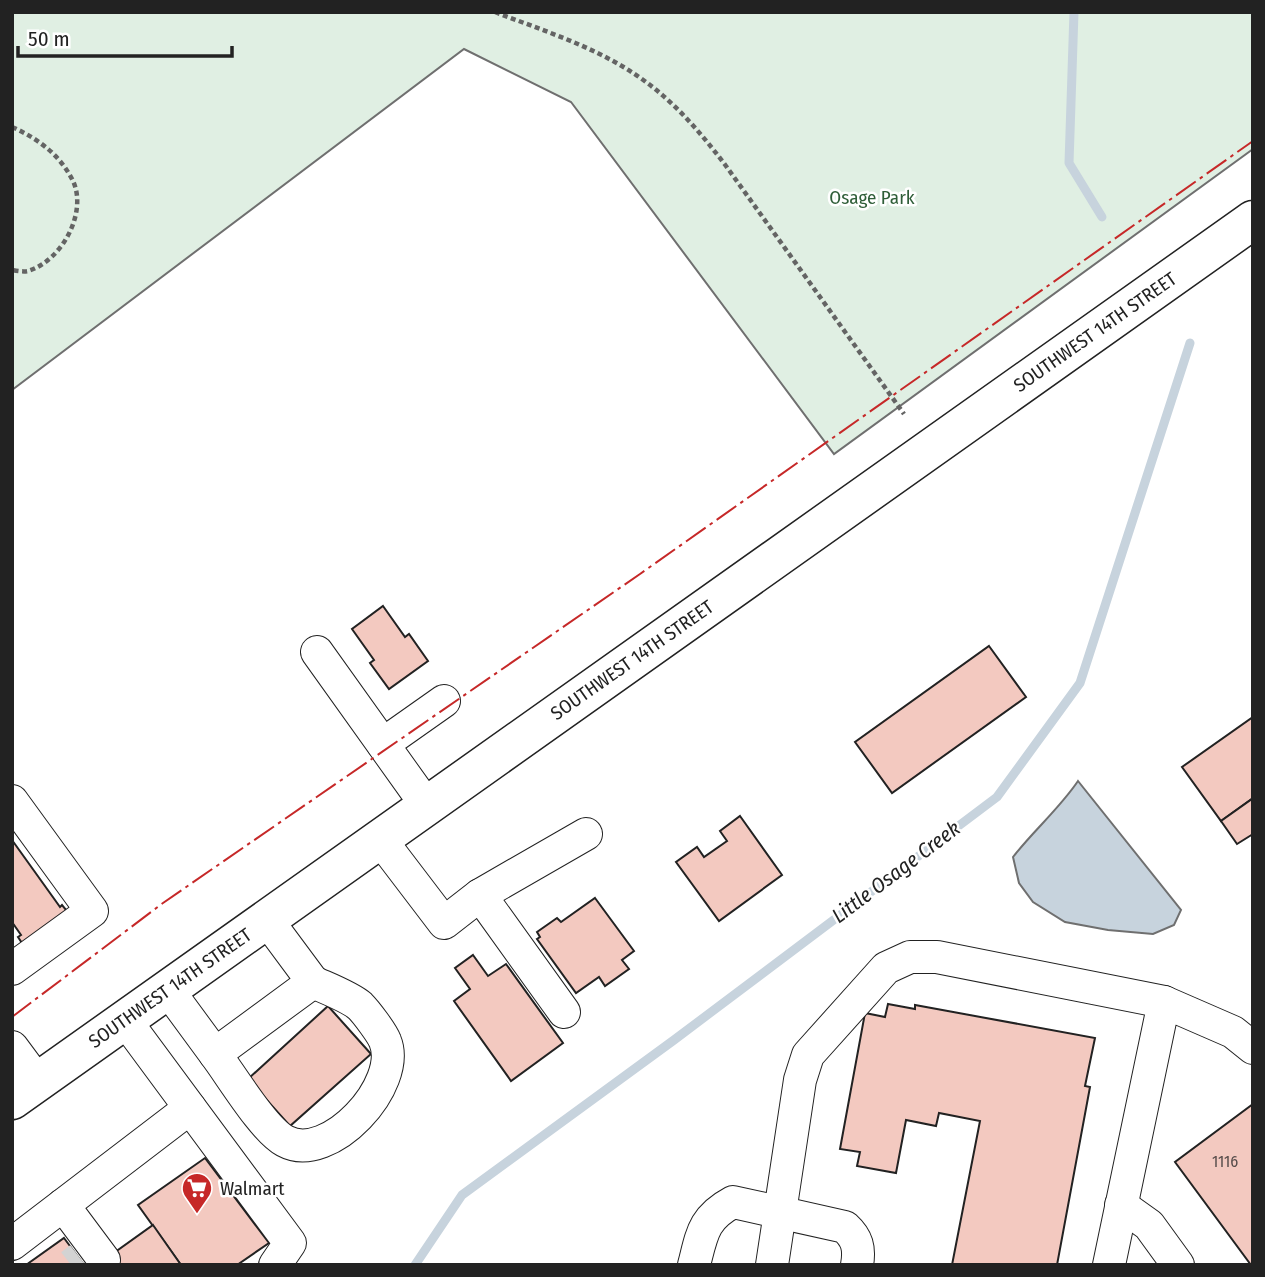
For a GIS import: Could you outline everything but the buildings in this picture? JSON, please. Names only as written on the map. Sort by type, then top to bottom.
[{"type":"main road","name":"SOUTHWEST 14TH STREET","points":[[25,1091],[1253,220]]},
{"type":"street","points":[[317,652],[427,806]]},
{"type":"street","points":[[383,744],[444,701]]},
{"type":"street","points":[[12,801],[92,911],[12,969]]},
{"type":"street","points":[[380,839],[444,923],[480,895],[586,834]]},
{"type":"street","points":[[480,895],[564,1012]]},
{"type":"street","points":[[168,990],[265,1122],[283,1140],[293,1144],[311,1144],[335,1136],[358,1117],[375,1094],[387,1059],[386,1041],[359,1005],[313,982],[267,920]]},
{"type":"street","points":[[772,1265],[800,1080],[808,1055],[886,968],[910,957],[937,957],[1164,1002],[1233,1032],[1253,1048]]},
{"type":"street","points":[[215,1054],[313,982]]},
{"type":"street","points":[[1109,1265],[1164,1002]]},
{"type":"street","points":[[125,1020],[290,1243],[275,1265]]},
{"type":"street","points":[[12,1047],[25,1091]]},
{"type":"street","points":[[12,1244],[190,1108]]},
{"type":"street","points":[[694,1265],[704,1227],[717,1210],[733,1202],[845,1227],[856,1237],[859,1254],[857,1265]]},
{"type":"street","points":[[63,1205],[93,1255]]},
{"type":"street","points":[[1121,1205],[1149,1225],[1178,1265]]},
{"type":"path","points":[[495,12],[604,56],[640,78],[677,108],[726,166],[904,414]]},
{"type":"path","points":[[12,127],[32,136],[51,150],[73,180],[78,203],[73,229],[54,255],[28,271],[12,270]]},
{"type":"green space","name":"Osage Park","points":[[12,12],[1253,12],[1253,149],[834,454],[571,102],[464,49],[12,390]]},
{"type":"shaded area","points":[[1078,781],[1181,910],[1174,925],[1153,934],[1108,930],[1065,922],[1033,902],[1019,883],[1013,857]]},
{"type":"waterway","name":"Little Osage Creek","points":[[1074,12],[1069,163],[1102,217]]},
{"type":"waterway","name":"Little Osage Creek","points":[[415,1265],[462,1195],[674,1040],[997,797],[1080,683],[1190,343]]},
{"type":"tunnel","points":[[71,1265],[80,1258]]},
{"type":"power","points":[[12,1017],[163,903],[640,574],[1253,141]]},
{"type":"place","name":"Walmart","points":[[197,1215]]}]
